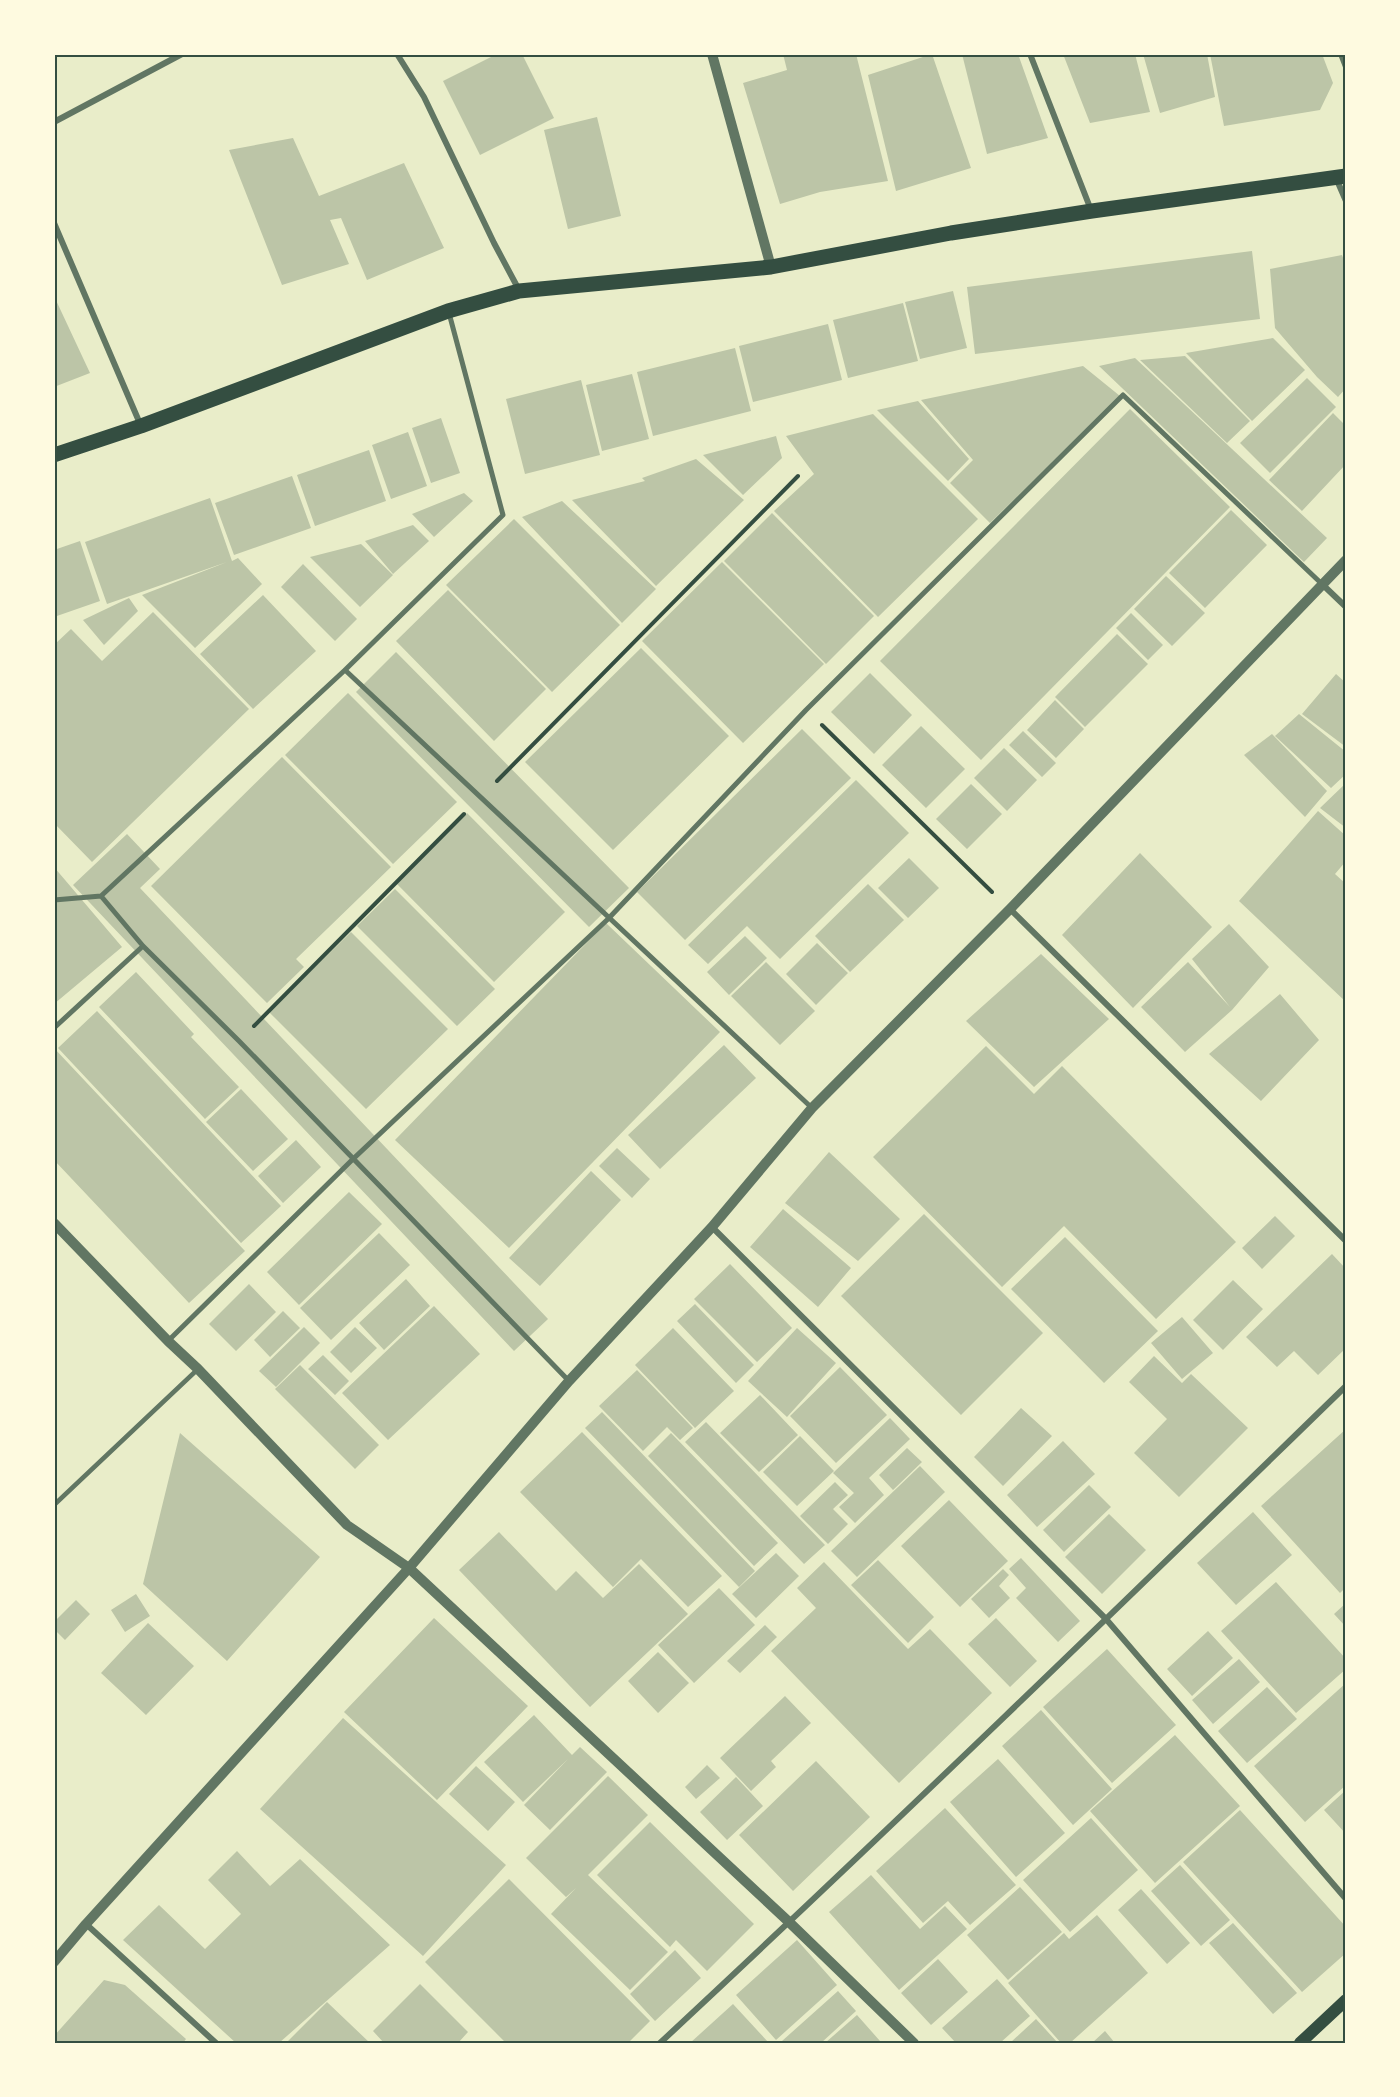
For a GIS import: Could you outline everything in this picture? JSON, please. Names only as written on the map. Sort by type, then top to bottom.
[{"type":"main road","points":[[54,455],[141,426],[448,311],[519,291],[771,267],[951,233],[1341,177]]},
{"type":"main road","points":[[1300,2043],[1346,2000]]},
{"type":"street","points":[[54,122],[182,54]]},
{"type":"street","points":[[397,54],[424,97],[519,291]]},
{"type":"street","points":[[712,54],[771,267]]},
{"type":"street","points":[[1030,54],[1092,211]]},
{"type":"street","points":[[1341,54],[1346,67]]},
{"type":"street","points":[[1341,177],[1346,201]]},
{"type":"street","points":[[54,223],[141,426]]},
{"type":"street","points":[[54,900],[101,896],[345,670],[503,515],[448,311]]},
{"type":"street","points":[[168,1341],[352,1160],[608,918],[806,710],[1123,395],[1346,607]]},
{"type":"street","points":[[54,1962],[409,1568],[569,1381],[712,1227],[812,1108],[1010,909],[1346,561]]},
{"type":"street","points":[[345,670],[812,1108]]},
{"type":"street","points":[[101,896],[143,946],[239,1041],[569,1381]]},
{"type":"street","points":[[1010,909],[1346,1241]]},
{"type":"street","points":[[54,1028],[143,946]]},
{"type":"street","points":[[54,1223],[347,1524],[409,1568],[789,1922],[914,2043]]},
{"type":"street","points":[[712,1227],[1106,1619],[1346,1899]]},
{"type":"street","points":[[660,2043],[1106,1619],[1346,1386]]},
{"type":"street","points":[[86,1924],[216,2043]]},
{"type":"lane","points":[[54,1505],[198,1369]]},
{"type":"path","points":[[239,1041],[798,476]]},
{"type":"path","points":[[806,710],[1010,909]]},
{"type":"building","points":[[497,54],[522,54],[554,118],[480,155],[443,81]]},
{"type":"building","points":[[783,54],[856,54],[888,181],[820,192],[780,204],[743,83],[787,70]]},
{"type":"building","points":[[932,54],[971,168],[896,191],[868,75]]},
{"type":"building","points":[[962,54],[1018,54],[1048,138],[987,154]]},
{"type":"building","points":[[1063,54],[1135,54],[1150,112],[1090,123]]},
{"type":"building","points":[[1143,54],[1207,54],[1215,97],[1160,113]]},
{"type":"building","points":[[1210,54],[1322,54],[1333,83],[1320,110],[1224,126]]},
{"type":"building","points":[[597,117],[621,216],[568,229],[544,130]]},
{"type":"building","points":[[293,138],[319,196],[404,163],[444,248],[367,280],[341,218],[330,220],[349,264],[282,285],[229,150]]},
{"type":"building","points":[[1252,251],[1260,319],[975,354],[967,287]]},
{"type":"building","points":[[1342,255],[1346,266],[1346,388],[1338,397],[1317,377],[1275,328],[1270,269]]},
{"type":"building","points":[[953,291],[967,348],[920,359],[905,302]]},
{"type":"building","points":[[54,296],[90,373],[54,387]]},
{"type":"building","points":[[903,303],[918,361],[848,378],[833,320]]},
{"type":"building","points":[[828,324],[842,380],[753,402],[739,346]]},
{"type":"building","points":[[1273,338],[1305,370],[1252,421],[1186,353]]},
{"type":"building","points":[[735,348],[751,411],[653,436],[637,372]]},
{"type":"building","points":[[1185,356],[1250,421],[1227,443],[1140,360]]},
{"type":"building","points":[[1135,358],[1327,538],[1304,562],[1099,366]]},
{"type":"building","points":[[1083,366],[1120,396],[990,523],[950,483],[973,460],[921,400]]},
{"type":"building","points":[[632,374],[649,439],[602,451],[586,385]]},
{"type":"building","points":[[1307,378],[1336,407],[1270,473],[1240,443]]},
{"type":"building","points":[[581,380],[600,455],[525,474],[506,399]]},
{"type":"building","points":[[918,401],[969,459],[948,481],[877,410]]},
{"type":"building","points":[[1130,409],[1230,507],[981,760],[880,661]]},
{"type":"building","points":[[1333,413],[1346,426],[1346,464],[1302,511],[1269,480]]},
{"type":"building","points":[[873,414],[978,519],[878,617],[774,511],[814,474],[786,436]]},
{"type":"building","points":[[441,418],[460,473],[431,483],[412,428]]},
{"type":"building","points":[[408,432],[427,486],[391,499],[372,445]]},
{"type":"building","points":[[776,436],[782,458],[743,495],[703,455]]},
{"type":"building","points":[[369,450],[386,501],[315,526],[297,475]]},
{"type":"building","points":[[696,459],[744,500],[656,586],[572,500],[645,481],[642,478]]},
{"type":"building","points":[[292,476],[311,528],[234,555],[215,503]]},
{"type":"building","points":[[464,493],[473,501],[434,537],[412,514]]},
{"type":"building","points":[[210,498],[232,561],[238,558],[262,584],[195,648],[142,595],[227,562],[107,604],[85,542]]},
{"type":"building","points":[[562,501],[656,589],[622,623],[522,517]]},
{"type":"building","points":[[1231,510],[1267,545],[1205,608],[1169,573]]},
{"type":"building","points":[[772,513],[874,616],[826,664],[724,561]]},
{"type":"building","points":[[514,519],[620,625],[552,692],[446,585]]},
{"type":"building","points":[[413,525],[429,541],[393,574],[365,541]]},
{"type":"building","points":[[80,541],[100,601],[54,617],[54,550]]},
{"type":"building","points":[[361,544],[393,575],[360,607],[310,557]]},
{"type":"building","points":[[722,562],[824,664],[743,743],[642,641]]},
{"type":"building","points":[[303,564],[357,619],[335,641],[281,587]]},
{"type":"building","points":[[1166,576],[1205,613],[1172,646],[1134,609]]},
{"type":"building","points":[[448,590],[546,689],[494,741],[396,641]]},
{"type":"building","points":[[263,595],[316,651],[253,709],[200,654]]},
{"type":"building","points":[[129,598],[138,611],[104,645],[83,620]]},
{"type":"building","points":[[153,612],[249,709],[92,862],[54,823],[54,645],[71,629],[102,661]]},
{"type":"building","points":[[1131,613],[1163,645],[1148,660],[1116,628]]},
{"type":"building","points":[[1117,634],[1148,664],[1085,727],[1055,697]]},
{"type":"building","points":[[641,648],[729,736],[613,850],[525,762]]},
{"type":"building","points":[[396,652],[629,888],[589,927],[356,692]]},
{"type":"building","points":[[870,673],[912,715],[874,754],[831,712]]},
{"type":"building","points":[[1336,674],[1346,683],[1346,747],[1302,714]]},
{"type":"building","points":[[348,693],[457,802],[393,864],[285,755]]},
{"type":"building","points":[[1055,700],[1084,729],[1056,758],[1027,730]]},
{"type":"building","points":[[1299,714],[1346,752],[1346,774],[1331,788],[1275,736]]},
{"type":"building","points":[[921,726],[965,769],[926,808],[882,765]]},
{"type":"building","points":[[802,729],[851,778],[685,940],[637,892]]},
{"type":"building","points":[[1023,731],[1056,763],[1042,777],[1009,745]]},
{"type":"building","points":[[1272,734],[1327,791],[1305,817],[1244,755]]},
{"type":"building","points":[[1004,748],[1037,780],[1007,811],[974,778]]},
{"type":"building","points":[[282,757],[391,867],[296,959],[304,967],[267,1003],[151,886]]},
{"type":"building","points":[[856,780],[909,833],[780,959],[747,926],[708,964],[688,945]]},
{"type":"building","points":[[1346,783],[1346,828],[1320,808]]},
{"type":"building","points":[[971,784],[1002,814],[967,849],[936,819]]},
{"type":"building","points":[[1318,811],[1346,836],[1346,861],[1335,874],[1346,884],[1346,1002],[1239,901]]},
{"type":"building","points":[[467,813],[565,912],[494,982],[396,883]]},
{"type":"building","points":[[127,834],[160,869],[140,888],[548,1319],[514,1351],[73,885]]},
{"type":"building","points":[[1140,853],[1212,927],[1133,1008],[1062,935]]},
{"type":"building","points":[[909,858],[939,888],[908,918],[878,888]]},
{"type":"building","points":[[54,867],[122,947],[54,1004]]},
{"type":"building","points":[[868,884],[904,920],[850,972],[815,936]]},
{"type":"building","points":[[395,889],[495,989],[457,1026],[357,926]]},
{"type":"building","points":[[606,923],[720,1032],[509,1248],[395,1140]]},
{"type":"building","points":[[1229,924],[1269,967],[1232,1010],[1185,1052],[1141,1007],[1188,962],[1230,1007],[1192,959]]},
{"type":"building","points":[[351,932],[448,1029],[366,1109],[269,1012]]},
{"type":"building","points":[[745,936],[767,958],[729,995],[707,972]]},
{"type":"building","points":[[817,943],[848,973],[816,1005],[786,974]]},
{"type":"building","points":[[1041,954],[1109,1019],[1034,1087],[966,1021]]},
{"type":"building","points":[[766,962],[815,1011],[780,1045],[731,996]]},
{"type":"building","points":[[136,972],[194,1034],[191,1037],[239,1087],[205,1119],[99,1007]]},
{"type":"building","points":[[1280,994],[1319,1040],[1261,1101],[1209,1054]]},
{"type":"building","points":[[97,1011],[281,1206],[241,1243],[58,1048]]},
{"type":"building","points":[[724,1045],[756,1078],[660,1169],[628,1135]]},
{"type":"building","points":[[986,1046],[1034,1094],[1062,1066],[1236,1242],[1156,1319],[1064,1226],[1002,1287],[873,1157]]},
{"type":"building","points":[[54,1048],[245,1251],[189,1303],[54,1160]]},
{"type":"building","points":[[241,1089],[288,1139],[253,1171],[206,1122]]},
{"type":"building","points":[[296,1140],[321,1167],[283,1203],[258,1176]]},
{"type":"building","points":[[617,1148],[650,1179],[632,1198],[599,1166]]},
{"type":"building","points":[[829,1152],[900,1219],[858,1261],[785,1203]]},
{"type":"building","points":[[591,1171],[621,1200],[540,1286],[509,1258]]},
{"type":"building","points":[[349,1192],[382,1224],[299,1305],[267,1272]]},
{"type":"building","points":[[783,1209],[851,1268],[818,1307],[750,1247]]},
{"type":"building","points":[[924,1214],[1043,1333],[961,1415],[841,1296]]},
{"type":"building","points":[[1275,1216],[1295,1236],[1262,1269],[1242,1248]]},
{"type":"building","points":[[379,1233],[410,1265],[331,1340],[300,1308]]},
{"type":"building","points":[[1065,1237],[1158,1331],[1104,1383],[1011,1289]]},
{"type":"building","points":[[1332,1254],[1346,1269],[1346,1348],[1318,1375],[1294,1351],[1277,1367],[1246,1337]]},
{"type":"building","points":[[730,1264],[792,1328],[757,1362],[694,1299]]},
{"type":"building","points":[[406,1279],[430,1306],[384,1350],[359,1323]]},
{"type":"building","points":[[1233,1280],[1263,1309],[1223,1350],[1193,1320]]},
{"type":"building","points":[[249,1284],[276,1312],[236,1351],[209,1324]]},
{"type":"building","points":[[695,1304],[754,1365],[736,1383],[677,1321]]},
{"type":"building","points":[[434,1306],[480,1354],[388,1440],[342,1393]]},
{"type":"building","points":[[283,1311],[300,1328],[270,1357],[254,1340]]},
{"type":"building","points":[[1182,1317],[1213,1353],[1182,1379],[1151,1343]]},
{"type":"building","points":[[304,1327],[320,1343],[276,1387],[259,1371]]},
{"type":"building","points":[[355,1327],[377,1348],[351,1373],[330,1352]]},
{"type":"building","points":[[673,1328],[734,1391],[695,1428],[635,1365]]},
{"type":"building","points":[[797,1328],[836,1363],[787,1417],[748,1381]]},
{"type":"building","points":[[323,1355],[349,1381],[335,1395],[308,1369]]},
{"type":"building","points":[[1154,1356],[1182,1383],[1191,1374],[1248,1428],[1179,1497],[1134,1453],[1167,1419],[1129,1382]]},
{"type":"building","points":[[300,1365],[379,1445],[355,1469],[275,1389]]},
{"type":"building","points":[[840,1367],[887,1415],[836,1463],[790,1416]]},
{"type":"building","points":[[637,1370],[693,1428],[680,1440],[667,1427],[643,1451],[599,1406]]},
{"type":"building","points":[[760,1395],[798,1435],[759,1472],[720,1433]]},
{"type":"building","points":[[1021,1408],[1052,1436],[1003,1486],[974,1457]]},
{"type":"building","points":[[602,1412],[755,1571],[739,1587],[585,1428]]},
{"type":"building","points":[[890,1418],[910,1439],[869,1478],[884,1495],[855,1523],[839,1507],[854,1493],[833,1473]]},
{"type":"building","points":[[706,1422],[825,1545],[804,1564],[685,1442]]},
{"type":"building","points":[[1346,1429],[1346,1587],[1340,1593],[1261,1506]]},
{"type":"building","points":[[582,1432],[722,1576],[688,1607],[641,1559],[613,1587],[520,1492]]},
{"type":"building","points":[[180,1433],[320,1557],[227,1661],[143,1584]]},
{"type":"building","points":[[671,1433],[778,1543],[754,1566],[648,1456]]},
{"type":"building","points":[[800,1436],[834,1471],[797,1506],[763,1472]]},
{"type":"building","points":[[1063,1441],[1095,1474],[1037,1527],[1007,1495]]},
{"type":"building","points":[[907,1448],[922,1462],[893,1490],[879,1475]]},
{"type":"building","points":[[920,1466],[945,1492],[857,1577],[831,1551]]},
{"type":"building","points":[[835,1482],[848,1495],[833,1509],[848,1524],[828,1544],[800,1516]]},
{"type":"building","points":[[1089,1485],[1111,1507],[1064,1552],[1043,1530]]},
{"type":"building","points":[[949,1500],[1008,1561],[960,1607],[901,1546]]},
{"type":"building","points":[[1253,1512],[1292,1555],[1236,1605],[1197,1563]]},
{"type":"building","points":[[1109,1514],[1146,1550],[1102,1594],[1065,1557]]},
{"type":"building","points":[[499,1532],[556,1591],[576,1571],[603,1598],[639,1564],[688,1614],[590,1707],[459,1570]]},
{"type":"building","points":[[776,1553],[799,1576],[756,1618],[732,1594]]},
{"type":"building","points":[[1021,1558],[1080,1621],[1058,1642],[1016,1598],[1026,1588],[1009,1569]]},
{"type":"building","points":[[878,1560],[934,1617],[908,1643],[851,1585]]},
{"type":"building","points":[[824,1562],[908,1649],[930,1629],[992,1693],[899,1783],[771,1651],[816,1608],[797,1588]]},
{"type":"building","points":[[1003,1569],[1009,1575],[999,1586],[1010,1598],[989,1618],[971,1599]]},
{"type":"building","points":[[1276,1582],[1346,1659],[1346,1669],[1296,1713],[1221,1631]]},
{"type":"building","points":[[719,1588],[755,1625],[694,1683],[658,1645]]},
{"type":"building","points":[[136,1594],[150,1616],[125,1632],[111,1610]]},
{"type":"building","points":[[76,1600],[90,1614],[65,1640],[54,1629],[54,1622]]},
{"type":"building","points":[[1346,1603],[1346,1627],[1334,1614]]},
{"type":"building","points":[[434,1618],[528,1706],[437,1800],[344,1712]]},
{"type":"building","points":[[996,1618],[1037,1661],[1010,1687],[968,1644]]},
{"type":"building","points":[[148,1623],[194,1666],[146,1715],[101,1673]]},
{"type":"building","points":[[765,1625],[777,1637],[740,1673],[727,1661]]},
{"type":"building","points":[[1208,1631],[1233,1658],[1192,1696],[1167,1669]]},
{"type":"building","points":[[1107,1649],[1176,1725],[1112,1783],[1043,1707]]},
{"type":"building","points":[[658,1652],[689,1683],[658,1713],[628,1681]]},
{"type":"building","points":[[1239,1659],[1260,1682],[1213,1724],[1192,1700]]},
{"type":"building","points":[[1346,1683],[1346,1785],[1305,1822],[1254,1766]]},
{"type":"building","points":[[1267,1687],[1297,1719],[1247,1763],[1218,1731]]},
{"type":"building","points":[[785,1696],[811,1723],[771,1761],[776,1767],[751,1791],[720,1758]]},
{"type":"building","points":[[1041,1710],[1112,1789],[1073,1825],[1002,1746]]},
{"type":"building","points":[[534,1715],[572,1755],[580,1747],[607,1772],[550,1830],[524,1805],[568,1759],[523,1802],[484,1762]]},
{"type":"building","points":[[343,1718],[506,1865],[423,1956],[260,1809]]},
{"type":"building","points":[[1175,1735],[1240,1806],[1155,1883],[1090,1811]]},
{"type":"building","points":[[998,1759],[1065,1833],[1016,1877],[950,1802]]},
{"type":"building","points":[[816,1761],[870,1817],[793,1891],[739,1835]]},
{"type":"building","points":[[707,1765],[720,1778],[696,1799],[685,1787]]},
{"type":"building","points":[[476,1766],[515,1802],[488,1831],[449,1794]]},
{"type":"building","points":[[608,1776],[648,1815],[588,1875],[668,1952],[630,1990],[551,1914],[576,1888],[566,1897],[526,1858]]},
{"type":"building","points":[[736,1777],[763,1806],[727,1840],[700,1812]]},
{"type":"building","points":[[1346,1790],[1346,1834],[1324,1810]]},
{"type":"building","points":[[945,1808],[1016,1885],[970,1925],[948,1901],[923,1923],[876,1871]]},
{"type":"building","points":[[1240,1810],[1346,1927],[1346,1953],[1302,1992],[1183,1862]]},
{"type":"building","points":[[1091,1818],[1138,1870],[1070,1932],[1023,1880]]},
{"type":"building","points":[[650,1822],[754,1924],[707,1971],[676,1940],[670,1947],[597,1875]]},
{"type":"building","points":[[237,1851],[270,1886],[300,1859],[390,1945],[279,2043],[236,2043],[123,1940],[159,1905],[205,1949],[241,1914],[208,1880]]},
{"type":"building","points":[[1180,1865],[1230,1920],[1201,1946],[1151,1891]]},
{"type":"building","points":[[871,1875],[920,1929],[945,1906],[967,1929],[899,1990],[829,1912]]},
{"type":"building","points":[[509,1879],[650,2021],[628,2043],[506,2043],[425,1962]]},
{"type":"building","points":[[1020,1887],[1062,1932],[1008,1980],[967,1935]]},
{"type":"building","points":[[1141,1889],[1190,1943],[1167,1964],[1118,1910]]},
{"type":"building","points":[[1097,1915],[1148,1973],[1070,2043],[1061,2043],[1008,1983],[1064,1933],[1069,1939]]},
{"type":"building","points":[[1233,1923],[1297,1993],[1273,2014],[1209,1943]]},
{"type":"building","points":[[797,1940],[837,1985],[776,2040],[736,1995]]},
{"type":"building","points":[[675,1950],[701,1978],[655,2021],[630,1994]]},
{"type":"building","points":[[938,1959],[968,1992],[931,2025],[901,1993]]},
{"type":"building","points":[[997,1979],[1030,2016],[1000,2043],[956,2043],[942,2028]]},
{"type":"building","points":[[104,1980],[125,1985],[186,2039],[183,2043],[54,2043],[54,2036]]},
{"type":"building","points":[[420,1984],[468,2032],[458,2043],[384,2043],[373,2031]]},
{"type":"building","points":[[838,1991],[856,2011],[821,2043],[784,2043],[782,2041]]},
{"type":"building","points":[[327,2002],[370,2043],[286,2043]]},
{"type":"building","points":[[733,2004],[769,2043],[690,2043]]},
{"type":"building","points":[[857,2015],[880,2041],[879,2043],[825,2043]]},
{"type":"building","points":[[1036,2019],[1058,2043],[1010,2043]]},
{"type":"building","points":[[1105,2031],[1115,2043],[1092,2043]]}]
